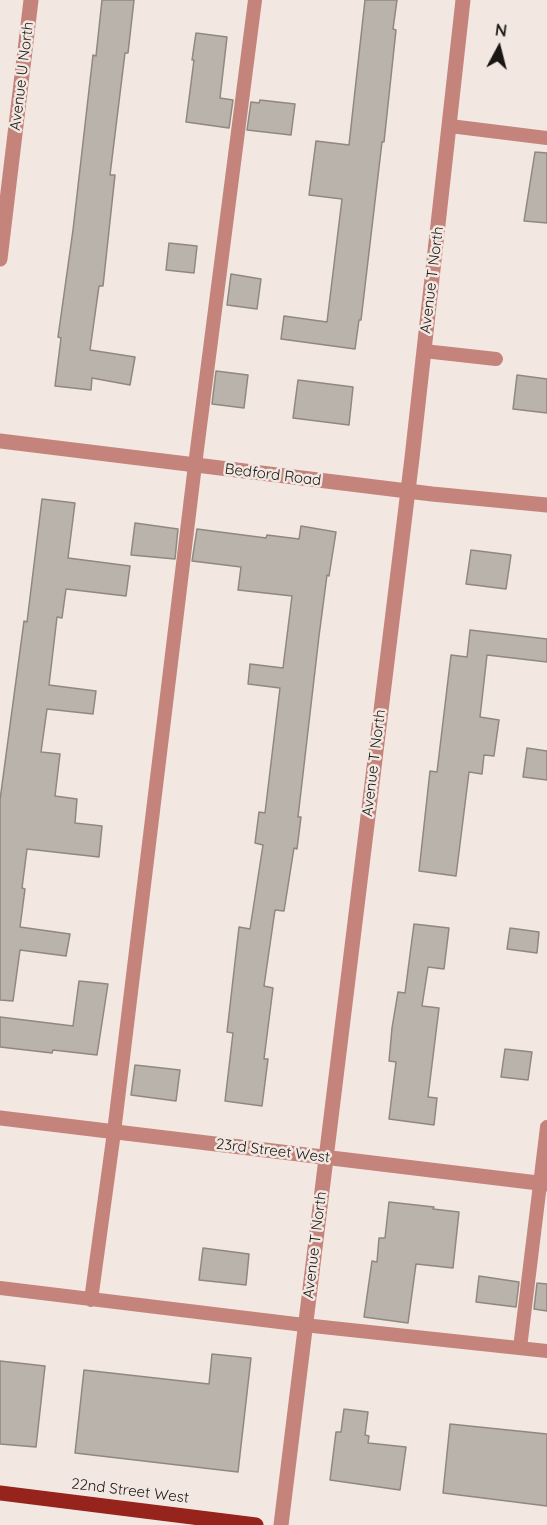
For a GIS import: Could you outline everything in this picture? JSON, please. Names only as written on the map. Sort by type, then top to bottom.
[{"type":"main road","name":"22nd Street West","points":[[0,1493],[256,1525]]},
{"type":"street","name":"Avenue U North","points":[[0,259],[31,0]]},
{"type":"street","name":"Avenue T North","points":[[281,1525],[408,491],[463,0]]},
{"type":"street","name":"Bedford Road","points":[[0,441],[408,491],[547,505]]},
{"type":"street","name":"23rd Street West","points":[[0,1118],[544,1184]]},
{"type":"lane","points":[[90,1300],[114,1132],[195,465],[255,0]]},
{"type":"lane","points":[[450,126],[547,138]]},
{"type":"lane","points":[[424,351],[496,359]]},
{"type":"lane","points":[[520,1348],[544,1184],[547,1127]]},
{"type":"lane","points":[[0,1288],[304,1325],[547,1351]]},
{"type":"building","points":[[102,0],[134,0],[110,175],[115,175],[103,286],[99,286],[90,350],[135,357],[130,385],[92,378],[91,390],[55,386],[61,338],[58,337],[93,55],[96,56]]},
{"type":"building","points":[[365,0],[397,0],[384,142],[382,142],[361,320],[359,320],[355,349],[281,339],[284,316],[327,322],[342,199],[309,195],[316,141],[349,145]]},
{"type":"building","points":[[196,33],[227,37],[220,98],[233,100],[229,128],[186,122]]},
{"type":"building","points":[[260,100],[295,104],[291,135],[247,130],[251,102],[259,103]]},
{"type":"building","points":[[535,152],[547,153],[547,223],[524,221]]},
{"type":"building","points":[[169,243],[197,246],[194,273],[166,270]]},
{"type":"building","points":[[231,274],[261,279],[257,309],[227,305]]},
{"type":"building","points":[[216,371],[248,375],[244,408],[212,404]]},
{"type":"building","points":[[517,375],[547,379],[547,413],[513,409]]},
{"type":"building","points":[[298,380],[353,387],[349,425],[293,418]]},
{"type":"building","points":[[42,499],[75,503],[68,558],[130,566],[126,596],[66,589],[62,618],[57,617],[49,685],[96,691],[93,714],[47,709],[41,752],[60,754],[55,796],[77,799],[75,823],[102,826],[99,857],[27,849],[20,927],[70,934],[66,956],[20,950],[13,1001],[0,1000],[0,800],[24,621],[27,622]]},
{"type":"building","points":[[135,523],[178,529],[175,559],[131,555]]},
{"type":"building","points":[[301,526],[336,532],[329,576],[327,575],[319,636],[298,817],[301,817],[297,849],[294,848],[284,911],[275,910],[264,986],[273,988],[264,1059],[268,1059],[262,1106],[225,1101],[233,1033],[227,1032],[239,927],[250,929],[263,845],[255,843],[259,812],[265,813],[280,688],[248,684],[250,664],[283,668],[292,596],[238,590],[241,567],[192,561],[197,529],[266,538],[267,535],[299,539]]},
{"type":"building","points":[[471,550],[511,555],[506,589],[466,584]]},
{"type":"building","points":[[470,630],[547,639],[547,662],[487,655],[480,717],[499,720],[494,756],[484,755],[482,774],[469,772],[456,876],[419,871],[430,771],[437,772],[451,655],[467,657]]},
{"type":"building","points":[[527,748],[547,751],[547,780],[523,777]]},
{"type":"building","points":[[414,924],[449,928],[444,969],[428,967],[422,1006],[439,1008],[428,1097],[437,1098],[434,1125],[389,1119],[396,1062],[389,1061],[392,1028],[398,992],[405,993]]},
{"type":"building","points":[[510,928],[539,932],[537,953],[507,949]]},
{"type":"building","points":[[79,981],[108,984],[97,1055],[0,1047],[0,1017],[73,1026]]},
{"type":"building","points":[[505,1049],[532,1052],[528,1080],[501,1077]]},
{"type":"building","points":[[135,1065],[180,1070],[176,1101],[131,1095]]},
{"type":"building","points":[[389,1202],[459,1212],[453,1268],[416,1264],[408,1323],[364,1317],[372,1261],[377,1262],[379,1238],[385,1238]]},
{"type":"building","points":[[203,1248],[249,1254],[246,1285],[199,1280]]},
{"type":"building","points":[[479,1276],[519,1282],[516,1307],[476,1302]]},
{"type":"building","points":[[537,1283],[547,1284],[547,1311],[534,1309]]},
{"type":"building","points":[[212,1354],[251,1358],[238,1472],[75,1453],[84,1370],[209,1384]]},
{"type":"building","points":[[0,1361],[45,1366],[36,1447],[0,1444]]},
{"type":"building","points":[[344,1409],[368,1412],[365,1435],[369,1436],[368,1443],[406,1447],[400,1490],[330,1480],[336,1432],[341,1432]]},
{"type":"building","points":[[450,1424],[547,1434],[547,1506],[443,1493]]}]
